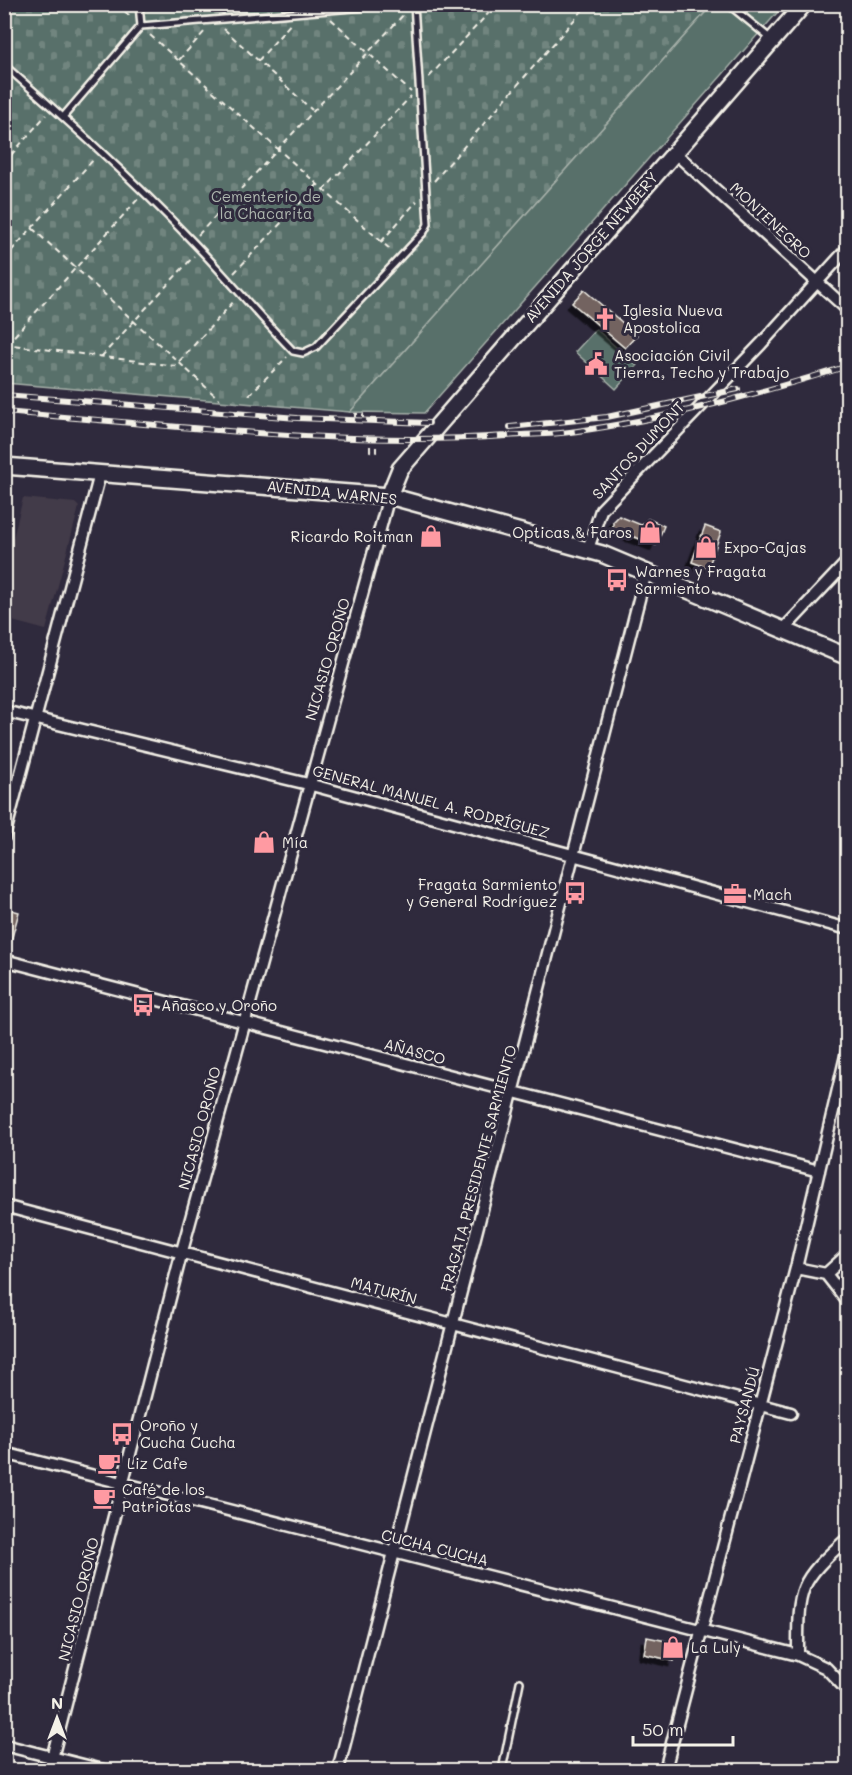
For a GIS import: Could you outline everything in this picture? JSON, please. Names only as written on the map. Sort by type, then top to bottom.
[{"type":"main road","name":"AVENIDA JORGE NEWBERY","points":[[389,496],[400,469],[804,4]]},
{"type":"main road","name":"AVENIDA WARNES","points":[[4,466],[389,496],[588,549],[848,657]]},
{"type":"street","name":"MONTENEGRO","points":[[674,152],[848,310]]},
{"type":"street","name":"SANTOS DUMONT","points":[[588,549],[601,510],[761,344],[848,248]]},
{"type":"street","points":[[4,837],[100,474]]},
{"type":"street","name":"NICASIO OROÑO","points":[[50,1770],[132,1437],[308,784],[389,496]]},
{"type":"street","points":[[783,630],[848,561]]},
{"type":"street","name":"FRAGATA PRESIDENTE SARMIENTO","points":[[338,1770],[646,572]]},
{"type":"street","name":"GENERAL MANUEL A. RODRÍGUEZ","points":[[4,711],[308,784],[848,929]]},
{"type":"street","name":"AÑASCO","points":[[4,960],[819,1171]]},
{"type":"street","name":"PAYSANDÚ","points":[[665,1770],[796,1268],[848,1047]]},
{"type":"street","name":"MATURÍN","points":[[4,1206],[791,1413]]},
{"type":"street","points":[[825,1274],[848,1254]]},
{"type":"street","points":[[796,1268],[825,1274],[848,1302]]},
{"type":"street","name":"CUCHA CUCHA","points":[[4,1453],[122,1485],[393,1551],[798,1655],[825,1668],[848,1691]]},
{"type":"street","points":[[798,1655],[799,1608],[805,1580],[817,1565],[848,1538]]},
{"type":"street","points":[[4,1746],[103,1770]]},
{"type":"lane","points":[[139,4],[141,26]]},
{"type":"lane","points":[[63,117],[141,26],[400,4]]},
{"type":"lane","points":[[4,65],[102,150],[200,249],[239,295],[293,351],[303,353],[316,347],[400,258],[428,224],[414,4]]},
{"type":"lane","points":[[728,4],[773,40]]},
{"type":"lane","points":[[501,1770],[520,1682]]},
{"type":"path","points":[[117,4],[380,243],[400,258]]},
{"type":"path","points":[[380,243],[588,4]]},
{"type":"path","points":[[322,11],[413,94]]},
{"type":"path","points":[[192,241],[366,51],[405,12]]},
{"type":"path","points":[[258,61],[300,13]]},
{"type":"path","points":[[179,60],[215,20],[312,110]]},
{"type":"path","points":[[4,163],[53,108]]},
{"type":"path","points":[[4,259],[102,150]]},
{"type":"path","points":[[228,280],[317,185]]},
{"type":"path","points":[[6,344],[143,192]]},
{"type":"path","points":[[32,228],[220,400]]},
{"type":"path","points":[[101,357],[200,249]]},
{"type":"path","points":[[6,344],[175,366],[239,295]]},
{"type":"path","points":[[249,395],[293,351]]},
{"type":"path","points":[[355,417],[355,414],[363,414],[363,418]]},
{"type":"path","points":[[370,446],[370,451],[376,452],[376,447]]},
{"type":"shaded area","points":[[23,498],[75,503],[79,507],[46,630],[5,619],[5,571]]},
{"type":"green space","name":"Cementerio de la Chacarita","points":[[4,5],[712,5],[350,412],[5,383]]},
{"type":"green space","points":[[712,5],[784,5],[424,413],[350,412]]},
{"type":"green space","points":[[596,329],[637,366],[616,389],[575,352]]},
{"type":"building","name":"Iglesia Nueva Apostolica","points":[[584,290],[637,335],[625,348],[572,303]]},
{"type":"building","points":[[619,516],[641,525],[648,519],[664,526],[656,545],[613,529],[613,522]]},
{"type":"building","name":"Expo-Cajas","points":[[705,526],[721,532],[708,568],[692,562]]},
{"type":"building","points":[[4,908],[19,912],[8,952],[4,952]]},
{"type":"building","points":[[647,1637],[671,1642],[676,1651],[674,1661],[644,1654]]},
{"type":"railway","points":[[4,412],[318,437],[444,439],[546,434],[640,421],[745,396],[848,366]]},
{"type":"railway","points":[[510,427],[607,417],[738,389]]},
{"type":"railway","points":[[4,395],[297,418],[429,423]]},
{"type":"place","name":"Iglesia Nueva Apostolica","points":[[605,319]]},
{"type":"place","name":"Asociación Civil Tierra, Techo y Trabajo","points":[[596,364]]},
{"type":"place","name":"Opticas & Faros","points":[[650,532]]},
{"type":"place","name":"Ricardo Roitman","points":[[431,536]]},
{"type":"place","name":"Expo-Cajas","points":[[706,547]]},
{"type":"place","name":"Warnes y Fragata Sarmiento","points":[[617,580]]},
{"type":"place","name":"Mía","points":[[264,842]]},
{"type":"place","name":"Fragata Sarmiento y General Rodríguez","points":[[575,893]]},
{"type":"place","name":"Mach","points":[[735,894]]},
{"type":"place","name":"Añasco y Oroño","points":[[143,1005]]},
{"type":"place","name":"Oroño y Cucha Cucha","points":[[122,1434]]},
{"type":"place","name":"Liz Cafe","points":[[109,1463]]},
{"type":"place","name":"Café de los Patriotas","points":[[104,1498]]},
{"type":"place","name":"La Luly","points":[[673,1647]]}]
